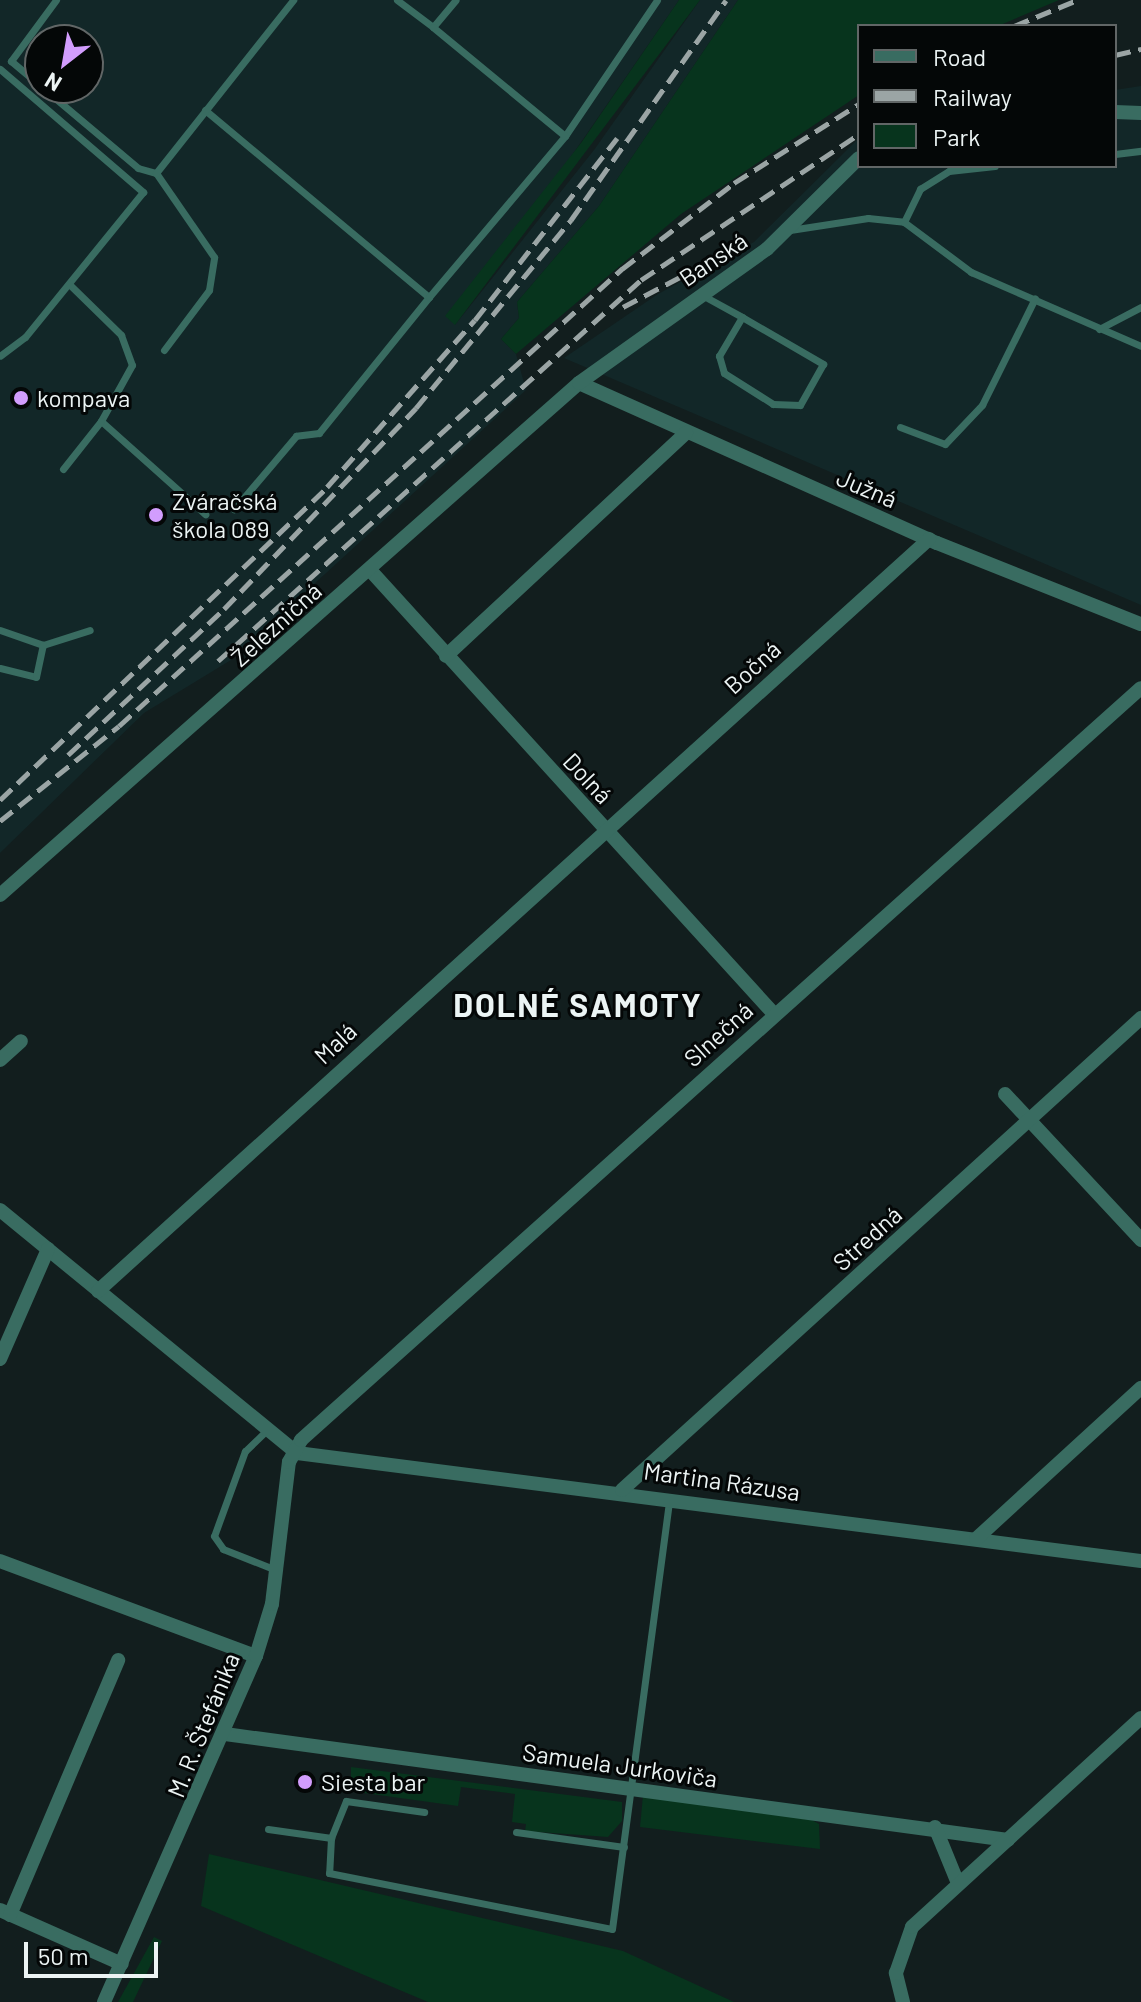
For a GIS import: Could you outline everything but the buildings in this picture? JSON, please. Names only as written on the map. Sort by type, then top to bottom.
[{"type":"street","points":[[1117,112],[1141,113]]},
{"type":"street","name":"Banská","points":[[579,383],[790,230],[857,160]]},
{"type":"street","name":"Južná","points":[[579,383],[929,539],[1141,624]]},
{"type":"street","name":"Železničná","points":[[0,895],[579,383]]},
{"type":"street","points":[[446,656],[686,433]]},
{"type":"street","name":"Bočná","points":[[603,827],[929,539]]},
{"type":"street","name":"Dolná","points":[[370,570],[774,1014]]},
{"type":"street","name":"Slnečná","points":[[297,1453],[301,1440],[1141,688]]},
{"type":"street","name":"Malá","points":[[98,1291],[603,827]]},
{"type":"street","name":"Stredná","points":[[622,1490],[1141,1018]]},
{"type":"street","points":[[0,1060],[21,1041]]},
{"type":"street","points":[[1005,1094],[1141,1240]]},
{"type":"street","points":[[0,1210],[297,1453]]},
{"type":"street","points":[[0,1359],[48,1249]]},
{"type":"street","points":[[976,1539],[1141,1388]]},
{"type":"street","name":"Martina Rázusa","points":[[297,1453],[670,1495],[1141,1561]]},
{"type":"street","name":"M. R. Štefánika","points":[[104,2002],[225,1734],[256,1656],[276,1570],[285,1485],[297,1453]]},
{"type":"street","points":[[0,1561],[256,1656]]},
{"type":"street","points":[[118,1660],[5,1912],[122,1964]]},
{"type":"street","points":[[903,2002],[896,1973],[912,1927],[957,1881],[1008,1840],[1141,1718]]},
{"type":"street","name":"Samuela Jurkoviča","points":[[225,1734],[935,1827],[1008,1840]]},
{"type":"street","points":[[935,1827],[957,1881]]},
{"type":"lane","points":[[56,0],[11,61],[138,168],[156,173],[214,257],[209,290],[164,350]]},
{"type":"lane","points":[[156,173],[293,0]]},
{"type":"lane","points":[[397,0],[565,136]]},
{"type":"lane","points":[[433,27],[456,0]]},
{"type":"lane","points":[[234,509],[296,436],[319,433],[565,136],[657,0]]},
{"type":"lane","points":[[0,69],[143,192],[69,284],[0,356]]},
{"type":"lane","points":[[205,110],[429,297]]},
{"type":"lane","points":[[1117,154],[1141,151]]},
{"type":"lane","points":[[904,222],[920,189],[949,171],[977,168]]},
{"type":"lane","points":[[790,230],[868,218],[904,222],[971,272],[1141,346]]},
{"type":"lane","points":[[63,469],[101,421],[132,365],[121,335],[69,284]]},
{"type":"lane","points":[[700,294],[742,317],[823,364],[800,405],[773,404],[724,373],[719,356],[742,317]]},
{"type":"lane","points":[[900,427],[945,444],[982,405],[1035,298]]},
{"type":"lane","points":[[1099,329],[1141,307]]},
{"type":"lane","points":[[101,421],[205,514]]},
{"type":"lane","points":[[0,630],[43,645],[90,630]]},
{"type":"lane","points":[[0,668],[36,677],[43,645]]},
{"type":"lane","points":[[268,1429],[245,1451],[214,1536],[223,1549],[276,1570]]},
{"type":"lane","points":[[424,1812],[346,1801],[331,1838],[329,1873],[612,1929],[670,1495]]},
{"type":"lane","points":[[268,1829],[331,1838]]},
{"type":"lane","points":[[516,1832],[624,1847]]},
{"type":"shaded area","points":[[0,0],[679,0],[455,325],[594,150],[700,0],[738,0],[599,206],[517,302],[519,318],[501,339],[516,354],[526,390],[231,660],[144,713],[0,853]]},
{"type":"shaded area","points":[[1141,86],[1141,605],[564,358],[658,294],[754,242],[857,140],[857,168],[1117,168],[1117,90]]},
{"type":"green space","points":[[679,0],[700,0],[455,325],[445,316],[581,143]]},
{"type":"green space","points":[[738,0],[1059,0],[1003,24],[857,24],[857,96],[681,214],[516,354],[501,339],[519,318],[517,302],[599,206]]},
{"type":"green space","points":[[351,1767],[622,1802],[622,1821],[608,1837],[525,1831],[526,1824],[512,1822],[515,1794],[461,1787],[458,1806],[364,1793],[351,1780]]},
{"type":"green space","points":[[643,1795],[805,1816],[819,1824],[820,1849],[640,1827]]},
{"type":"green space","points":[[209,1854],[623,1951],[734,2002],[428,2002],[201,1906]]},
{"type":"green space","points":[[154,1937],[162,1941],[133,2002],[118,2002]]},
{"type":"railway","points":[[68,755],[224,609],[416,408],[571,220],[726,0]]},
{"type":"railway","points":[[1019,24],[1077,0]]},
{"type":"railway","points":[[1117,55],[1141,49]]},
{"type":"railway","points":[[0,821],[119,726],[622,269],[734,183],[857,105]]},
{"type":"railway","points":[[218,661],[641,280],[857,135]]},
{"type":"railway","points":[[0,800],[327,487],[475,320],[617,138]]},
{"type":"railway","points":[[623,307],[747,242]]},
{"type":"place","name":"kompava","points":[[21,398]]},
{"type":"place","name":"Zváračská škola 089","points":[[156,515]]},
{"type":"place","name":"Siesta bar","points":[[305,1782]]},
{"type":"district","name":"DOLNÉ SAMOTY","points":[[578,1004]]}]
